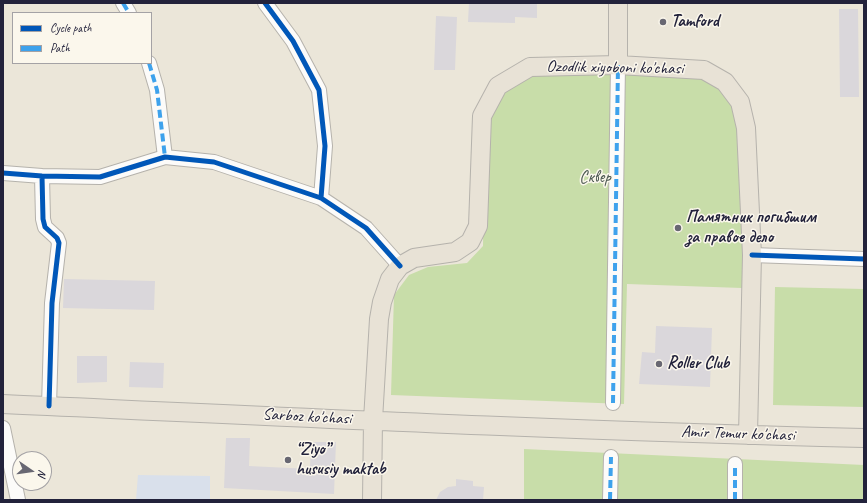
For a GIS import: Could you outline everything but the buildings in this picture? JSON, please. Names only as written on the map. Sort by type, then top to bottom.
[{"type":"main road","points":[[618,3],[618,65]]},
{"type":"main road","name":"Ozodlik xiyoboni ko'chasi","points":[[400,266],[414,258],[455,252],[470,242],[478,226],[482,116],[498,86],[530,67],[618,65],[704,70],[725,82],[740,102],[746,128],[752,255],[748,435]]},
{"type":"main road","points":[[372,500],[373,420],[379,319],[382,302],[390,279],[400,266]]},
{"type":"main road","name":"Sarboz ko'chasi","points":[[3,404],[612,430]]},
{"type":"main road","name":"Amir Temur ko'chasi","points":[[612,430],[864,438]]},
{"type":"street","points":[[123,3],[128,12]]},
{"type":"street","points":[[265,3],[293,41],[319,90],[325,146],[321,198]]},
{"type":"street","points":[[148,64],[157,90],[165,157]]},
{"type":"street","points":[[613,404],[618,65]]},
{"type":"street","points":[[3,173],[42,176],[100,177],[165,157],[214,162],[321,198],[366,228],[400,266]]},
{"type":"street","points":[[42,176],[43,219],[45,227],[57,238],[59,243],[52,303],[49,406]]},
{"type":"street","points":[[752,255],[864,259]]},
{"type":"street","points":[[3,428],[18,500]]},
{"type":"street","points":[[610,500],[611,457]]},
{"type":"street","points":[[735,464],[735,500]]},
{"type":"shaded area","points":[[138,475],[210,476],[210,500],[136,500]]},
{"type":"green space","name":"Сквер","points":[[557,64],[701,74],[728,91],[744,132],[742,288],[627,284],[624,404],[391,395],[394,295],[409,275],[428,267],[467,263],[483,246],[485,121],[514,81]]},
{"type":"green space","points":[[775,287],[864,289],[864,407],[773,405]]},
{"type":"green space","points":[[524,449],[864,465],[864,500],[524,500]]},
{"type":"marked path","points":[[123,3],[128,12]]},
{"type":"marked path","points":[[149,64],[157,90],[165,157]]},
{"type":"marked path","points":[[613,403],[618,65]]},
{"type":"marked path","points":[[610,500],[611,457]]},
{"type":"marked path","points":[[735,464],[735,500]]},
{"type":"cycle path","points":[[265,3],[293,41],[319,90],[325,146],[321,198]]},
{"type":"cycle path","points":[[3,173],[42,176],[100,177],[165,157],[214,162],[321,198],[366,228],[400,266]]},
{"type":"cycle path","points":[[42,176],[43,219],[45,227],[57,238],[59,243],[52,303],[49,406]]},
{"type":"cycle path","points":[[752,255],[864,259]]},
{"type":"place","name":"Tamford","points":[[663,22]]},
{"type":"place","name":"Памятник погибшим за правое дело","points":[[678,228]]},
{"type":"place","name":"Roller Club","points":[[659,364]]},
{"type":"place","name":"“Ziyo” hususiy maktab","points":[[288,460]]}]
